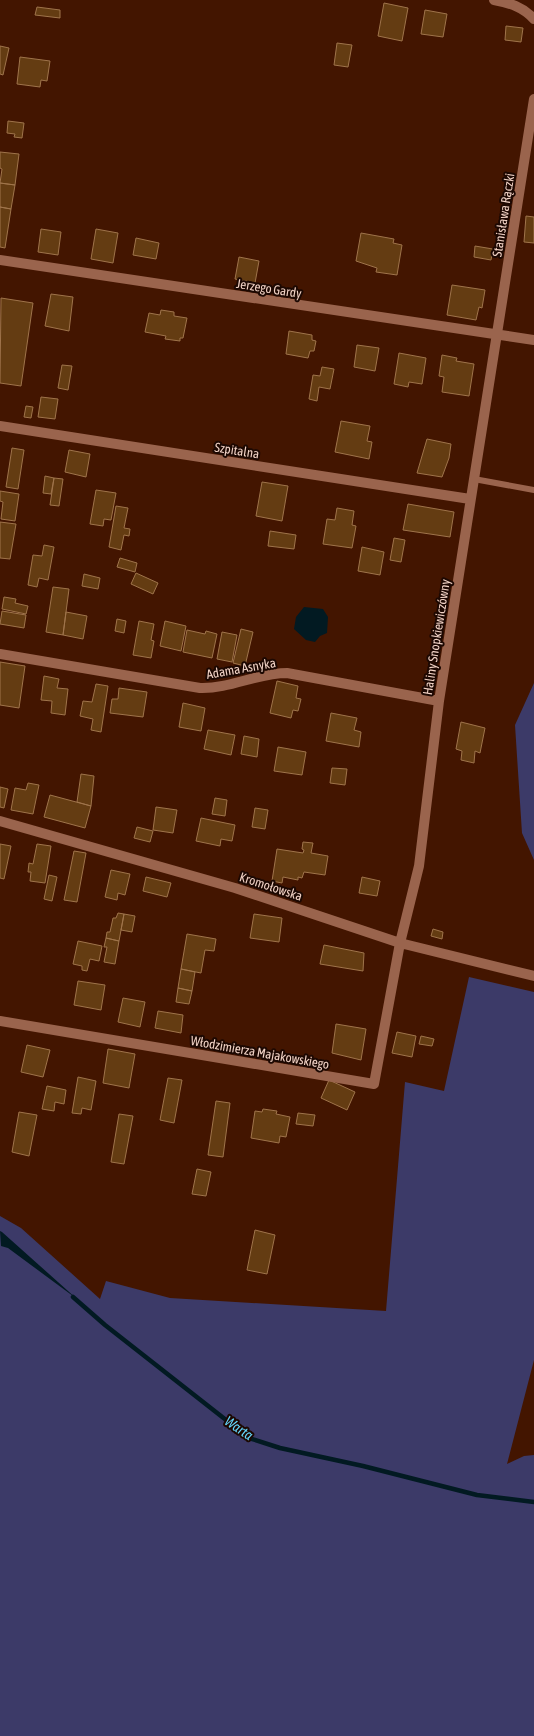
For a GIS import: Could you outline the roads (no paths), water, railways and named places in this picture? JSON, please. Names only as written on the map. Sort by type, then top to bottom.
[{"type":"street","points":[[494,0],[508,2],[521,7],[534,19]]},
{"type":"street","name":"Stanisława Rączki","points":[[497,335],[534,99]]},
{"type":"street","name":"Jerzego Gardy","points":[[0,260],[534,340]]},
{"type":"street","name":"Haliny Snopkiewiczówny","points":[[400,943],[419,866],[439,701],[497,335]]},
{"type":"street","name":"Szpitalna","points":[[1,429],[470,499]]},
{"type":"street","name":"Adama Asnyka","points":[[0,654],[200,688],[218,687],[266,676],[287,673],[439,701]]},
{"type":"street","name":"Kromołowska","points":[[0,821],[235,888],[400,943],[534,976]]},
{"type":"street","name":"Włodzimierza Majakowskiego","points":[[0,1021],[374,1084],[400,943]]},
{"type":"lane","points":[[474,479],[534,490]]},
{"type":"water","points":[[304,607],[323,609],[328,617],[327,633],[320,636],[315,642],[306,640],[294,629],[296,617]]},
{"type":"water","points":[[0,1231],[77,1299],[8,1248],[1,1246]]},
{"type":"waterway","name":"Warta","points":[[73,1297],[105,1325],[249,1438],[280,1448],[363,1466],[477,1495],[534,1502]]}]
